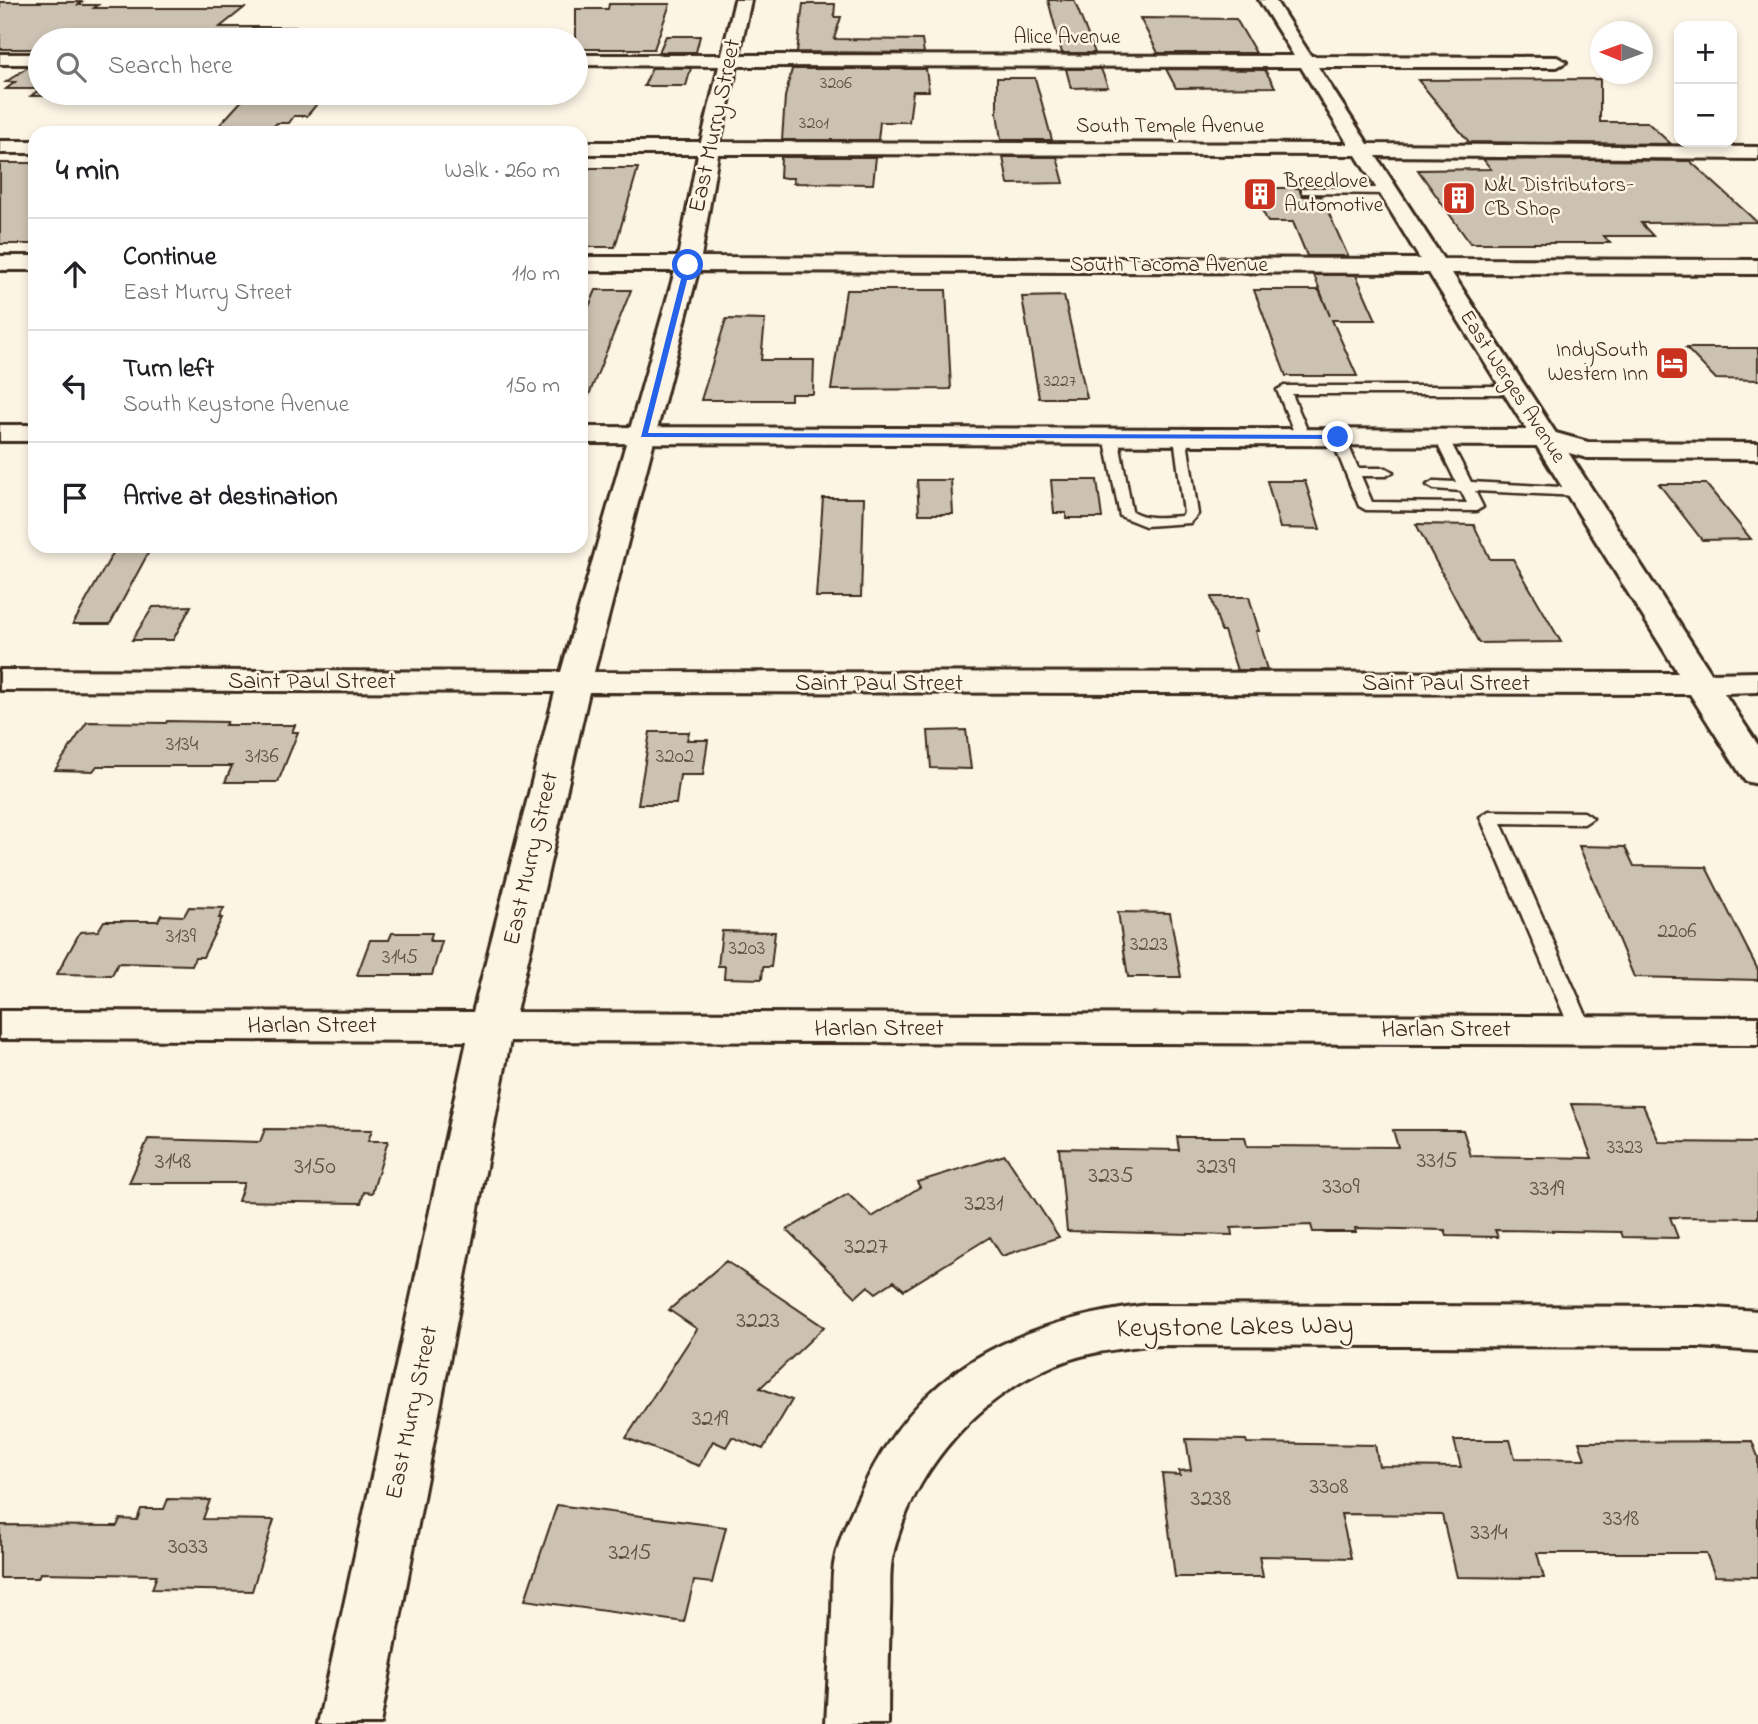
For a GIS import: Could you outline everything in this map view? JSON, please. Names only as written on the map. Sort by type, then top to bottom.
[{"type":"street","name":"East Murry Street","points":[[349,1724],[491,1027],[573,684],[688,265],[709,149],[743,0]]},
{"type":"street","name":"East Werges Avenue","points":[[1267,0],[1758,773]]},
{"type":"street","points":[[0,59],[28,59]]},
{"type":"street","name":"Alice Avenue","points":[[588,60],[1557,62]]},
{"type":"street","points":[[0,147],[28,147]]},
{"type":"street","name":"South Temple Avenue","points":[[588,148],[1758,153]]},
{"type":"street","points":[[0,263],[28,263]]},
{"type":"street","name":"South Tacoma Avenue","points":[[588,264],[1758,267]]},
{"type":"street","points":[[1545,438],[1568,427],[1758,428]]},
{"type":"street","points":[[0,433],[28,433]]},
{"type":"street","points":[[588,435],[1545,438],[1587,450],[1758,451]]},
{"type":"street","name":"Saint Paul Street","points":[[0,680],[573,684],[1611,685],[1758,682]]},
{"type":"street","name":"Harlan Street","points":[[0,1025],[1758,1031]]},
{"type":"street","name":"Keystone Lakes Way","points":[[857,1724],[863,1561],[869,1536],[898,1469],[925,1431],[961,1398],[994,1371],[1036,1351],[1102,1331],[1147,1325],[1699,1327],[1758,1332]]},
{"type":"lane","points":[[1306,191],[1388,191]]},
{"type":"lane","points":[[1303,437],[1284,390],[1514,390]]},
{"type":"lane","points":[[1111,436],[1125,513],[1134,520],[1185,520],[1191,514],[1181,437]]},
{"type":"lane","points":[[1338,437],[1366,506],[1476,507],[1441,437]]},
{"type":"lane","points":[[1354,478],[1388,478]]},
{"type":"lane","points":[[1431,479],[1462,479],[1579,492]]},
{"type":"lane","points":[[1582,1031],[1489,817],[1584,818]]},
{"type":"building","points":[[1048,0],[1074,0],[1095,53],[1062,53]]},
{"type":"building","points":[[0,2],[82,2],[78,5],[98,5],[94,8],[244,8],[220,27],[378,27],[28,28],[28,49],[0,49]]},
{"type":"building","points":[[609,4],[670,4],[654,49],[588,49],[588,28],[576,28],[576,9],[608,9]]},
{"type":"building","points":[[803,4],[835,4],[834,17],[841,17],[834,39],[922,40],[924,53],[797,52]]},
{"type":"building","points":[[1140,18],[1236,19],[1256,53],[1158,53]]},
{"type":"building","points":[[666,36],[700,36],[696,52],[659,52]]},
{"type":"building","points":[[28,67],[28,89],[6,89],[15,82],[6,82]]},
{"type":"building","points":[[652,68],[691,68],[686,86],[644,86]]},
{"type":"building","points":[[792,69],[926,69],[929,91],[913,91],[909,122],[880,122],[878,140],[782,140],[785,97]]},
{"type":"building","points":[[1066,69],[1101,69],[1108,87],[1071,88]]},
{"type":"building","points":[[1166,69],[1265,70],[1275,87],[1176,88]]},
{"type":"building","points":[[997,78],[1035,78],[1052,140],[1001,140],[997,113]]},
{"type":"building","points":[[1590,79],[1590,84],[1600,84],[1600,122],[1647,122],[1671,144],[1469,142],[1418,80]]},
{"type":"building","points":[[238,105],[316,105],[307,116],[294,116],[289,123],[277,123],[274,126],[219,126]]},
{"type":"building","points":[[781,157],[876,157],[873,184],[793,183],[794,178],[780,178]]},
{"type":"building","points":[[1003,157],[1057,157],[1064,183],[1008,184]]},
{"type":"building","points":[[1483,159],[1690,161],[1757,222],[1641,223],[1653,236],[1604,236],[1610,243],[1470,243],[1418,170],[1491,169]]},
{"type":"building","points":[[0,163],[28,163],[28,244],[0,244]]},
{"type":"building","points":[[588,168],[638,168],[615,247],[588,247]]},
{"type":"building","points":[[1251,188],[1299,188],[1302,196],[1321,196],[1348,256],[1307,256],[1293,222],[1268,222]]},
{"type":"building","points":[[1314,275],[1356,275],[1376,320],[1332,320],[1357,376],[1286,376],[1254,290],[1319,290],[1330,316]]},
{"type":"building","points":[[596,290],[631,290],[588,398],[588,309]]},
{"type":"building","points":[[846,290],[946,290],[951,389],[831,390]]},
{"type":"building","points":[[1064,296],[1087,398],[1039,398],[1022,297]]},
{"type":"building","points":[[726,319],[765,320],[761,360],[814,360],[813,394],[791,394],[791,400],[701,400]]},
{"type":"building","points":[[1686,348],[1758,348],[1758,380],[1716,379]]},
{"type":"building","points":[[917,480],[951,480],[953,514],[919,514]]},
{"type":"building","points":[[1051,480],[1097,480],[1102,518],[1066,518],[1066,513],[1054,513]]},
{"type":"building","points":[[1267,481],[1305,481],[1320,529],[1280,528]]},
{"type":"building","points":[[1659,484],[1706,484],[1751,539],[1702,540]]},
{"type":"building","points":[[823,498],[864,498],[861,597],[816,597]]},
{"type":"building","points":[[1416,524],[1474,525],[1490,559],[1513,559],[1561,642],[1479,643]]},
{"type":"building","points":[[113,553],[148,553],[110,624],[73,624]]},
{"type":"building","points":[[1211,597],[1249,597],[1267,670],[1237,670]]},
{"type":"building","points":[[191,606],[173,640],[132,640],[153,607]]},
{"type":"building","points":[[87,722],[227,722],[225,725],[295,725],[292,732],[298,732],[278,782],[225,782],[232,766],[97,766],[93,771],[55,770]]},
{"type":"building","points":[[966,730],[971,769],[931,768],[928,731]]},
{"type":"building","points":[[650,732],[689,732],[687,740],[708,740],[703,775],[680,775],[676,804],[638,804]]},
{"type":"building","points":[[1579,846],[1625,847],[1634,866],[1706,867],[1758,970],[1758,980],[1634,977]]},
{"type":"building","points":[[189,907],[224,908],[219,918],[222,918],[203,957],[195,957],[192,965],[118,963],[112,975],[57,974],[80,932],[98,931],[104,921],[158,921],[161,915],[184,916]]},
{"type":"building","points":[[1118,912],[1170,913],[1181,977],[1128,977]]},
{"type":"building","points":[[722,931],[775,932],[771,967],[763,967],[762,979],[724,978],[725,966],[718,966]]},
{"type":"building","points":[[392,933],[432,933],[430,941],[442,941],[432,975],[357,975],[370,940],[389,940]]},
{"type":"building","points":[[1571,1104],[1643,1105],[1659,1142],[1758,1143],[1758,1218],[1670,1217],[1678,1238],[1623,1237],[1621,1232],[1495,1230],[1498,1237],[1447,1236],[1445,1230],[1355,1228],[1356,1232],[1313,1232],[1311,1225],[1231,1228],[1232,1235],[1067,1231],[1059,1148],[1179,1150],[1177,1137],[1245,1137],[1247,1146],[1398,1147],[1393,1130],[1463,1130],[1471,1156],[1592,1158]]},
{"type":"building","points":[[265,1129],[372,1130],[368,1141],[388,1141],[372,1193],[364,1192],[361,1203],[238,1201],[244,1183],[129,1183],[148,1139],[260,1142]]},
{"type":"building","points":[[1005,1155],[1059,1237],[1002,1256],[990,1237],[904,1290],[894,1281],[876,1293],[868,1286],[856,1297],[787,1230],[848,1194],[872,1217],[920,1187],[917,1182]]},
{"type":"building","points":[[726,1261],[824,1327],[760,1388],[792,1400],[763,1449],[732,1437],[726,1447],[713,1441],[699,1466],[626,1438],[697,1329],[669,1310]]},
{"type":"building","points":[[1186,1439],[1375,1445],[1379,1466],[1461,1467],[1454,1440],[1510,1440],[1515,1458],[1585,1459],[1579,1442],[1752,1441],[1758,1457],[1758,1577],[1715,1576],[1706,1553],[1537,1553],[1544,1578],[1457,1577],[1442,1515],[1341,1514],[1351,1558],[1259,1556],[1263,1577],[1175,1577],[1162,1474],[1180,1475],[1179,1471],[1191,1470]]},
{"type":"building","points":[[168,1499],[210,1500],[203,1519],[274,1520],[252,1591],[152,1589],[157,1575],[40,1573],[38,1578],[0,1578],[0,1525],[117,1526],[120,1519],[137,1520],[141,1509],[164,1509]]},
{"type":"building","points":[[557,1505],[726,1527],[712,1583],[694,1581],[684,1622],[525,1600]]},
{"type":"place","name":"Breedlove Automotive","points":[[1260,194]]},
{"type":"place","name":"N&L Distributors- CB Shop","points":[[1459,198]]},
{"type":"place","name":"IndySouth Western Inn","points":[[1672,363]]},
{"type":"route","points":[[688,265],[643,435],[1338,437]]}]
